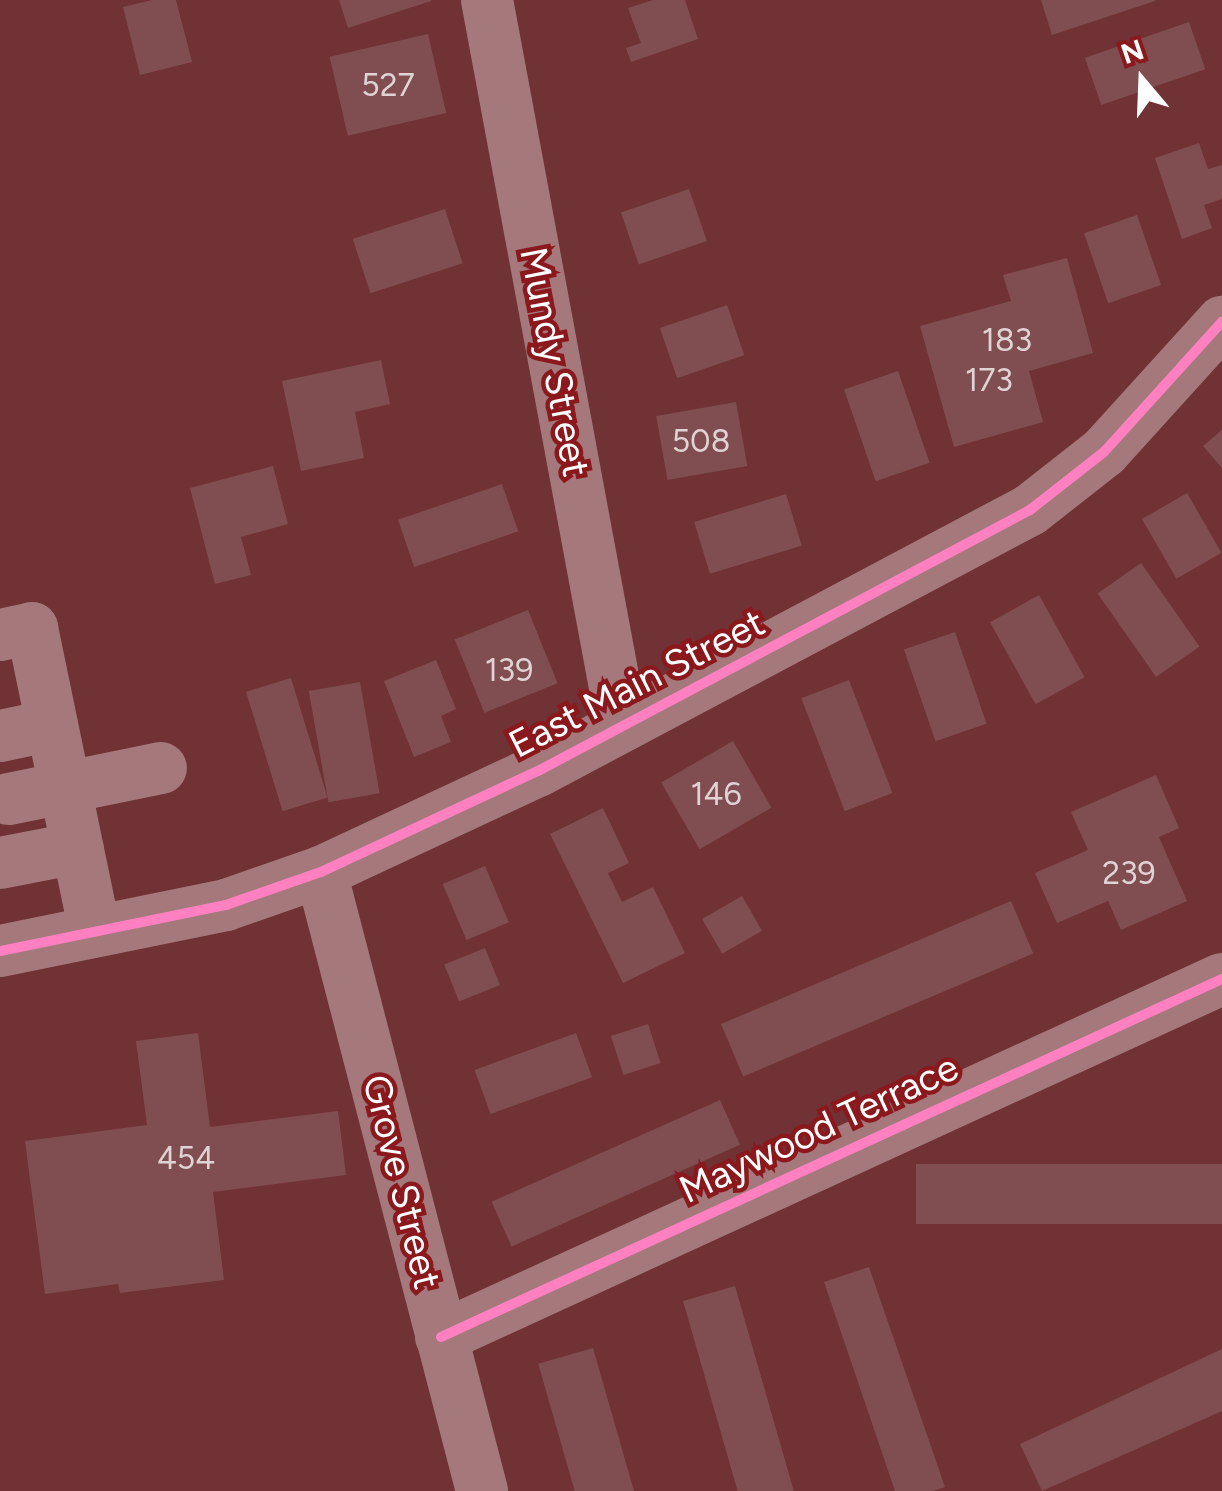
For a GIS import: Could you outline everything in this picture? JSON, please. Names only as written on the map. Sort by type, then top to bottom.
[{"type":"street","name":"Mundy Street","points":[[486,0],[622,725]]},
{"type":"street","name":"East Main Street","points":[[0,950],[226,905],[321,872],[622,725],[1030,510],[1104,452],[1222,322]]},
{"type":"street","points":[[0,634],[32,628],[96,931]]},
{"type":"street","points":[[0,736],[52,725]]},
{"type":"street","points":[[9,799],[161,768]]},
{"type":"street","points":[[0,863],[78,848]]},
{"type":"street","name":"Grove Street","points":[[321,872],[482,1491]]},
{"type":"street","name":"Maywood Terrace","points":[[441,1337],[1222,979]]},
{"type":"building","points":[[152,0],[176,0],[192,62],[140,75],[123,7]]},
{"type":"building","points":[[339,0],[431,0],[431,1],[348,28]]},
{"type":"building","points":[[653,0],[685,0],[698,39],[631,62],[626,48],[641,43],[628,8]]},
{"type":"building","points":[[1041,0],[1155,0],[1155,1],[1052,35]]},
{"type":"building","points":[[1189,22],[1205,69],[1101,105],[1085,58]]},
{"type":"building","points":[[428,34],[446,113],[348,136],[330,57]]},
{"type":"building","points":[[1199,143],[1208,169],[1222,165],[1222,199],[1204,205],[1212,228],[1182,239],[1155,158]]},
{"type":"building","points":[[689,189],[707,241],[639,264],[621,212]]},
{"type":"building","points":[[445,209],[463,263],[370,293],[353,239]]},
{"type":"building","points":[[1137,215],[1161,285],[1108,303],[1084,233]]},
{"type":"building","points":[[1067,258],[1093,353],[1029,371],[1043,422],[954,447],[920,326],[1011,301],[1003,275]]},
{"type":"building","points":[[727,305],[744,355],[677,378],[660,328]]},
{"type":"building","points":[[381,360],[390,404],[355,412],[364,458],[301,471],[282,381]]},
{"type":"building","points":[[898,371],[930,463],[876,481],[844,390]]},
{"type":"building","points":[[736,402],[747,466],[668,480],[656,416]]},
{"type":"building","points":[[1222,430],[1222,468],[1203,446]]},
{"type":"building","points":[[273,466],[288,524],[241,537],[251,575],[215,584],[190,488]]},
{"type":"building","points":[[502,484],[518,531],[414,567],[398,520]]},
{"type":"building","points":[[1187,493],[1222,553],[1176,579],[1142,519]]},
{"type":"building","points":[[786,494],[802,546],[710,574],[694,522]]},
{"type":"building","points":[[1141,563],[1200,647],[1156,677],[1098,593]]},
{"type":"building","points":[[1039,595],[1085,677],[1036,704],[990,622]]},
{"type":"building","points":[[528,610],[558,683],[484,713],[455,640]]},
{"type":"building","points":[[955,632],[987,724],[936,741],[904,650]]},
{"type":"building","points":[[436,660],[456,709],[441,716],[451,742],[414,757],[384,681]]},
{"type":"building","points":[[291,678],[328,798],[283,811],[246,692]]},
{"type":"building","points":[[849,680],[892,793],[845,811],[801,698]]},
{"type":"building","points":[[360,682],[380,793],[328,802],[309,691]]},
{"type":"building","points":[[733,741],[772,808],[700,849],[661,782]]},
{"type":"building","points":[[1156,775],[1179,828],[1159,837],[1187,901],[1121,930],[1108,901],[1057,923],[1035,873],[1088,850],[1071,812]]},
{"type":"building","points":[[603,808],[629,863],[608,873],[622,902],[653,887],[685,953],[623,983],[550,834]]},
{"type":"building","points":[[485,866],[509,922],[466,940],[443,884]]},
{"type":"building","points":[[742,896],[762,931],[722,954],[702,919]]},
{"type":"building","points":[[1011,901],[1033,953],[743,1077],[721,1024]]},
{"type":"building","points":[[485,948],[500,985],[459,1002],[444,964]]},
{"type":"building","points":[[648,1024],[661,1063],[624,1075],[611,1036]]},
{"type":"building","points":[[198,1033],[210,1127],[338,1111],[346,1175],[213,1192],[224,1280],[120,1293],[118,1284],[45,1294],[25,1141],[147,1125],[136,1041]]},
{"type":"building","points":[[576,1033],[592,1077],[491,1114],[475,1070]]},
{"type":"building","points":[[720,1100],[740,1145],[512,1246],[492,1202]]},
{"type":"building","points":[[916,1164],[1222,1164],[1222,1224],[916,1224]]},
{"type":"building","points":[[869,1267],[945,1487],[933,1491],[895,1491],[824,1282]]},
{"type":"building","points":[[735,1286],[794,1491],[738,1491],[683,1301]]},
{"type":"building","points":[[593,1348],[634,1491],[575,1491],[538,1364]]},
{"type":"building","points":[[1222,1349],[1222,1411],[1042,1491],[1020,1444]]},
{"type":"cycle path","points":[[0,951],[226,905],[321,872],[538,771],[1030,510],[1104,452],[1222,322]]},
{"type":"cycle path","points":[[441,1337],[1222,979]]}]
